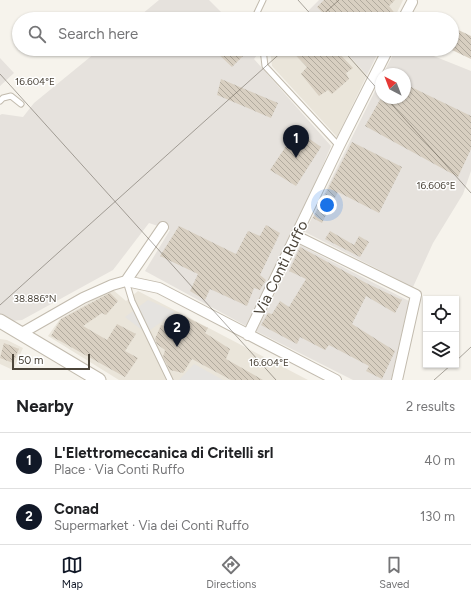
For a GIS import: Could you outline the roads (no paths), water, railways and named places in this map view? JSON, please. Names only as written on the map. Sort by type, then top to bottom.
[{"type":"street","points":[[407,12],[412,2]]},
{"type":"street","name":"Via Conti Ruffo","points":[[248,335],[339,146],[384,56]]},
{"type":"street","points":[[126,281],[163,227]]},
{"type":"street","points":[[296,236],[416,295],[398,380]]},
{"type":"street","points":[[20,334],[83,298],[112,285],[126,281],[159,288],[336,380]]},
{"type":"street","points":[[0,321],[98,380]]},
{"type":"lane","points":[[257,12],[263,0]]},
{"type":"lane","points":[[264,56],[265,66],[339,146]]},
{"type":"lane","points":[[0,100],[11,96],[21,104]]},
{"type":"lane","points":[[126,281],[132,301],[170,380]]},
{"type":"place","name":"L'Elettromeccanica di Critelli srl","points":[[296,158]]},
{"type":"place","name":"Conad","points":[[177,347]]}]
